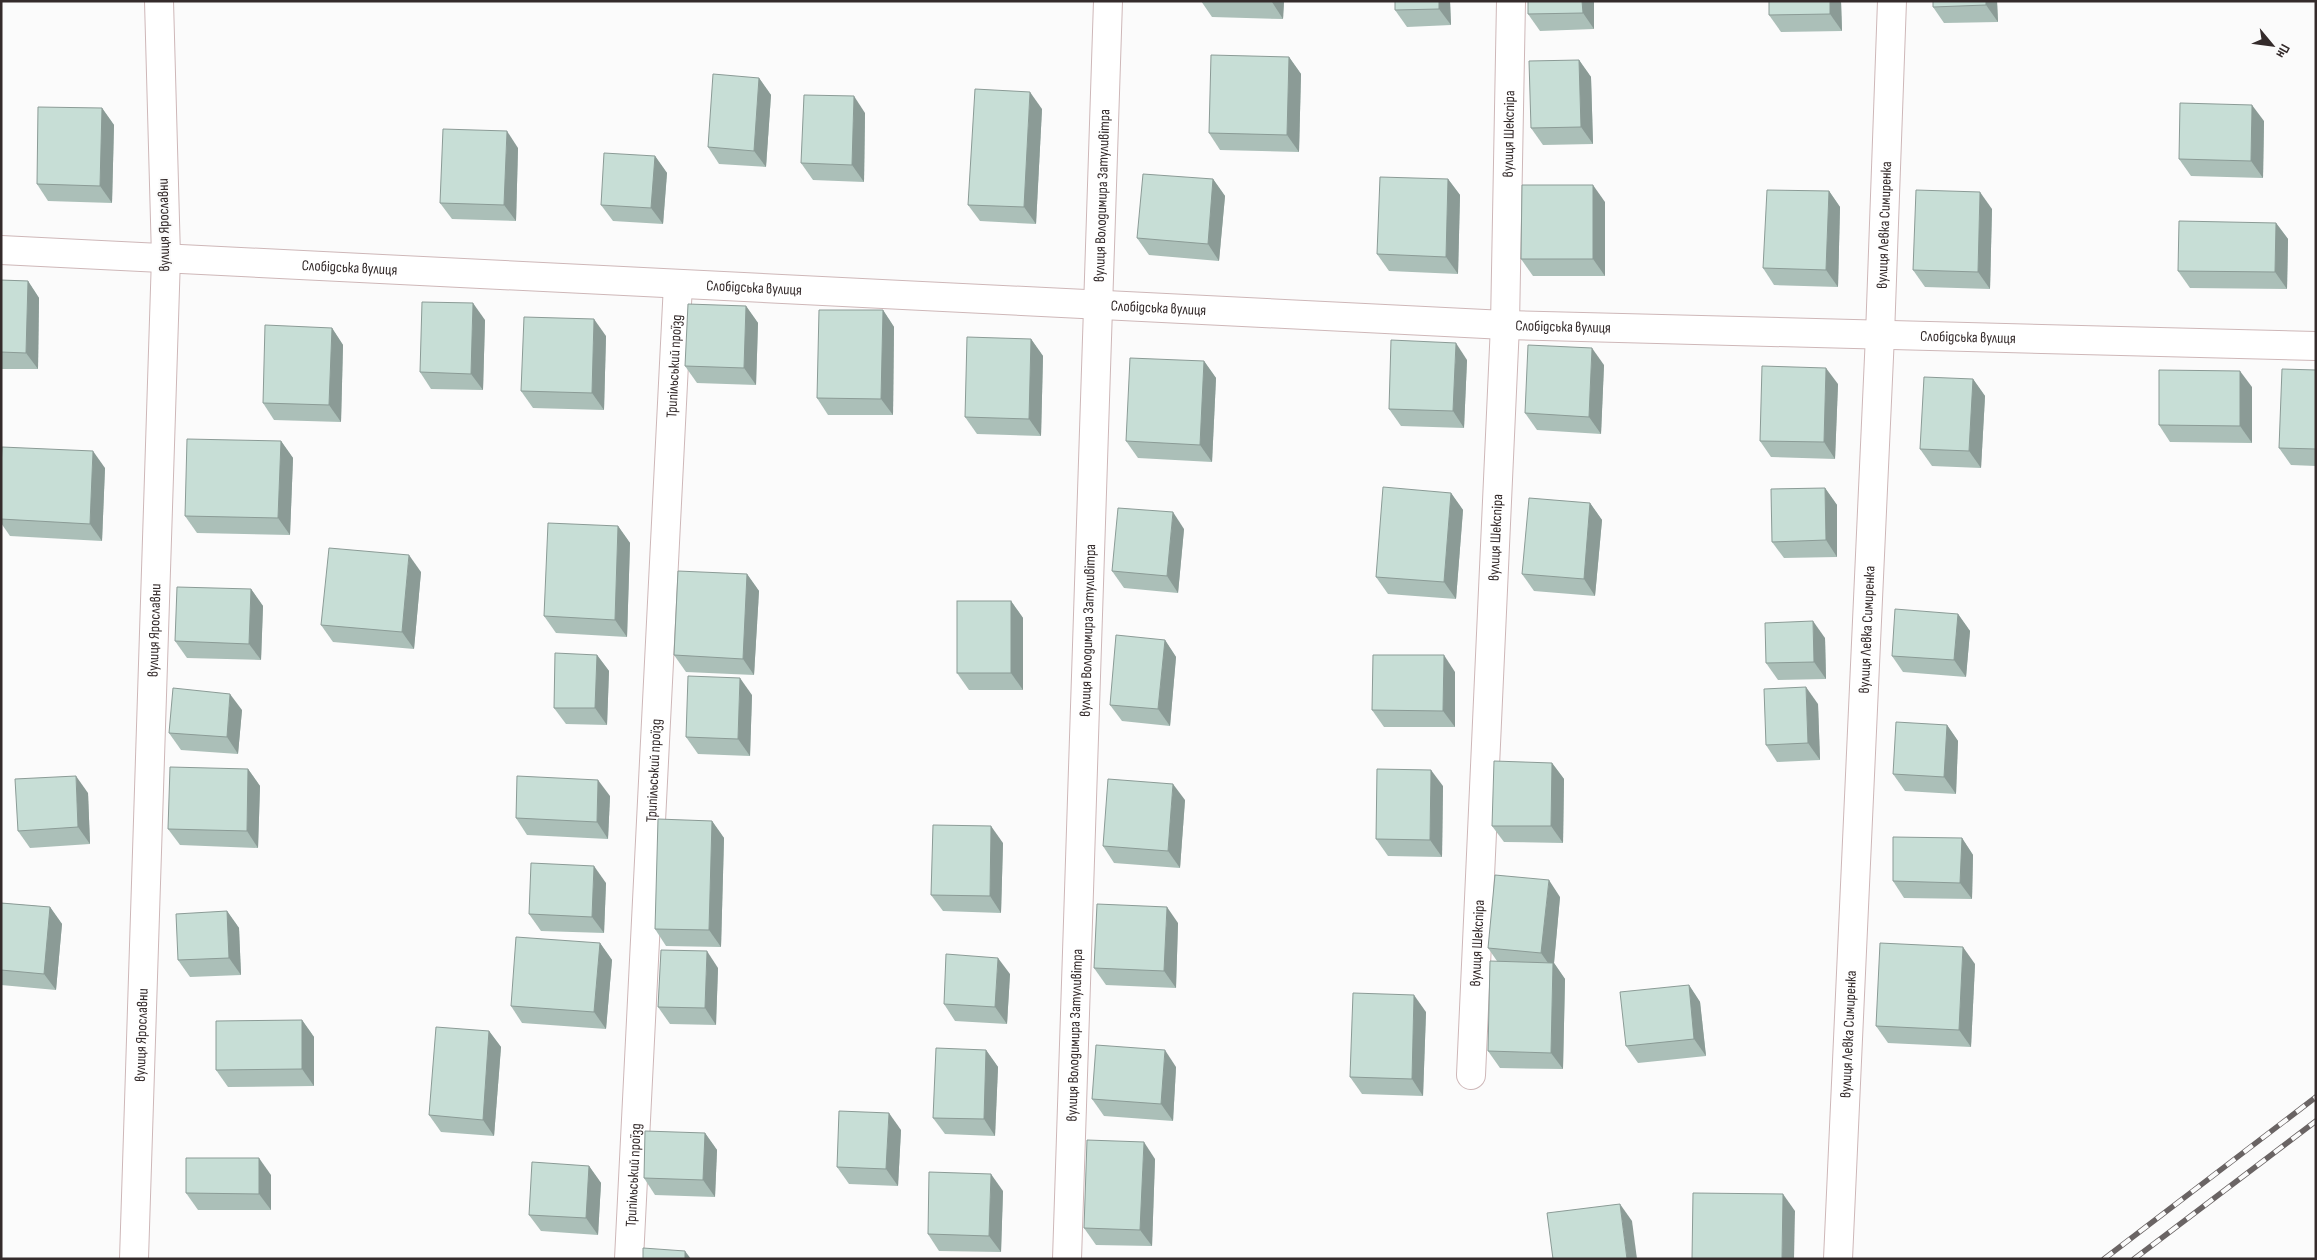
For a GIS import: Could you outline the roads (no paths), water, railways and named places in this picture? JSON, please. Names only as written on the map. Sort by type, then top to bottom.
[{"type":"street","name":"вулиця Ярославни","points":[[134,1259],[166,257],[158,1]]},
{"type":"street","name":"вулиця Володимира Затуливітра","points":[[1067,1259],[1108,1]]},
{"type":"street","name":"вулиця Шекспіра","points":[[1471,1075],[1505,325],[1511,1]]},
{"type":"street","name":"вулиця Левка Симиренка","points":[[1838,1259],[1880,335],[1892,1]]},
{"type":"street","name":"Слобідська вулиця","points":[[1,250],[1505,325],[2316,346]]},
{"type":"street","name":"Трипільський проїзд","points":[[629,1259],[678,284]]},
{"type":"railway","points":[[2104,1259],[2316,1097]]},
{"type":"railway","points":[[2134,1259],[2316,1121]]}]
